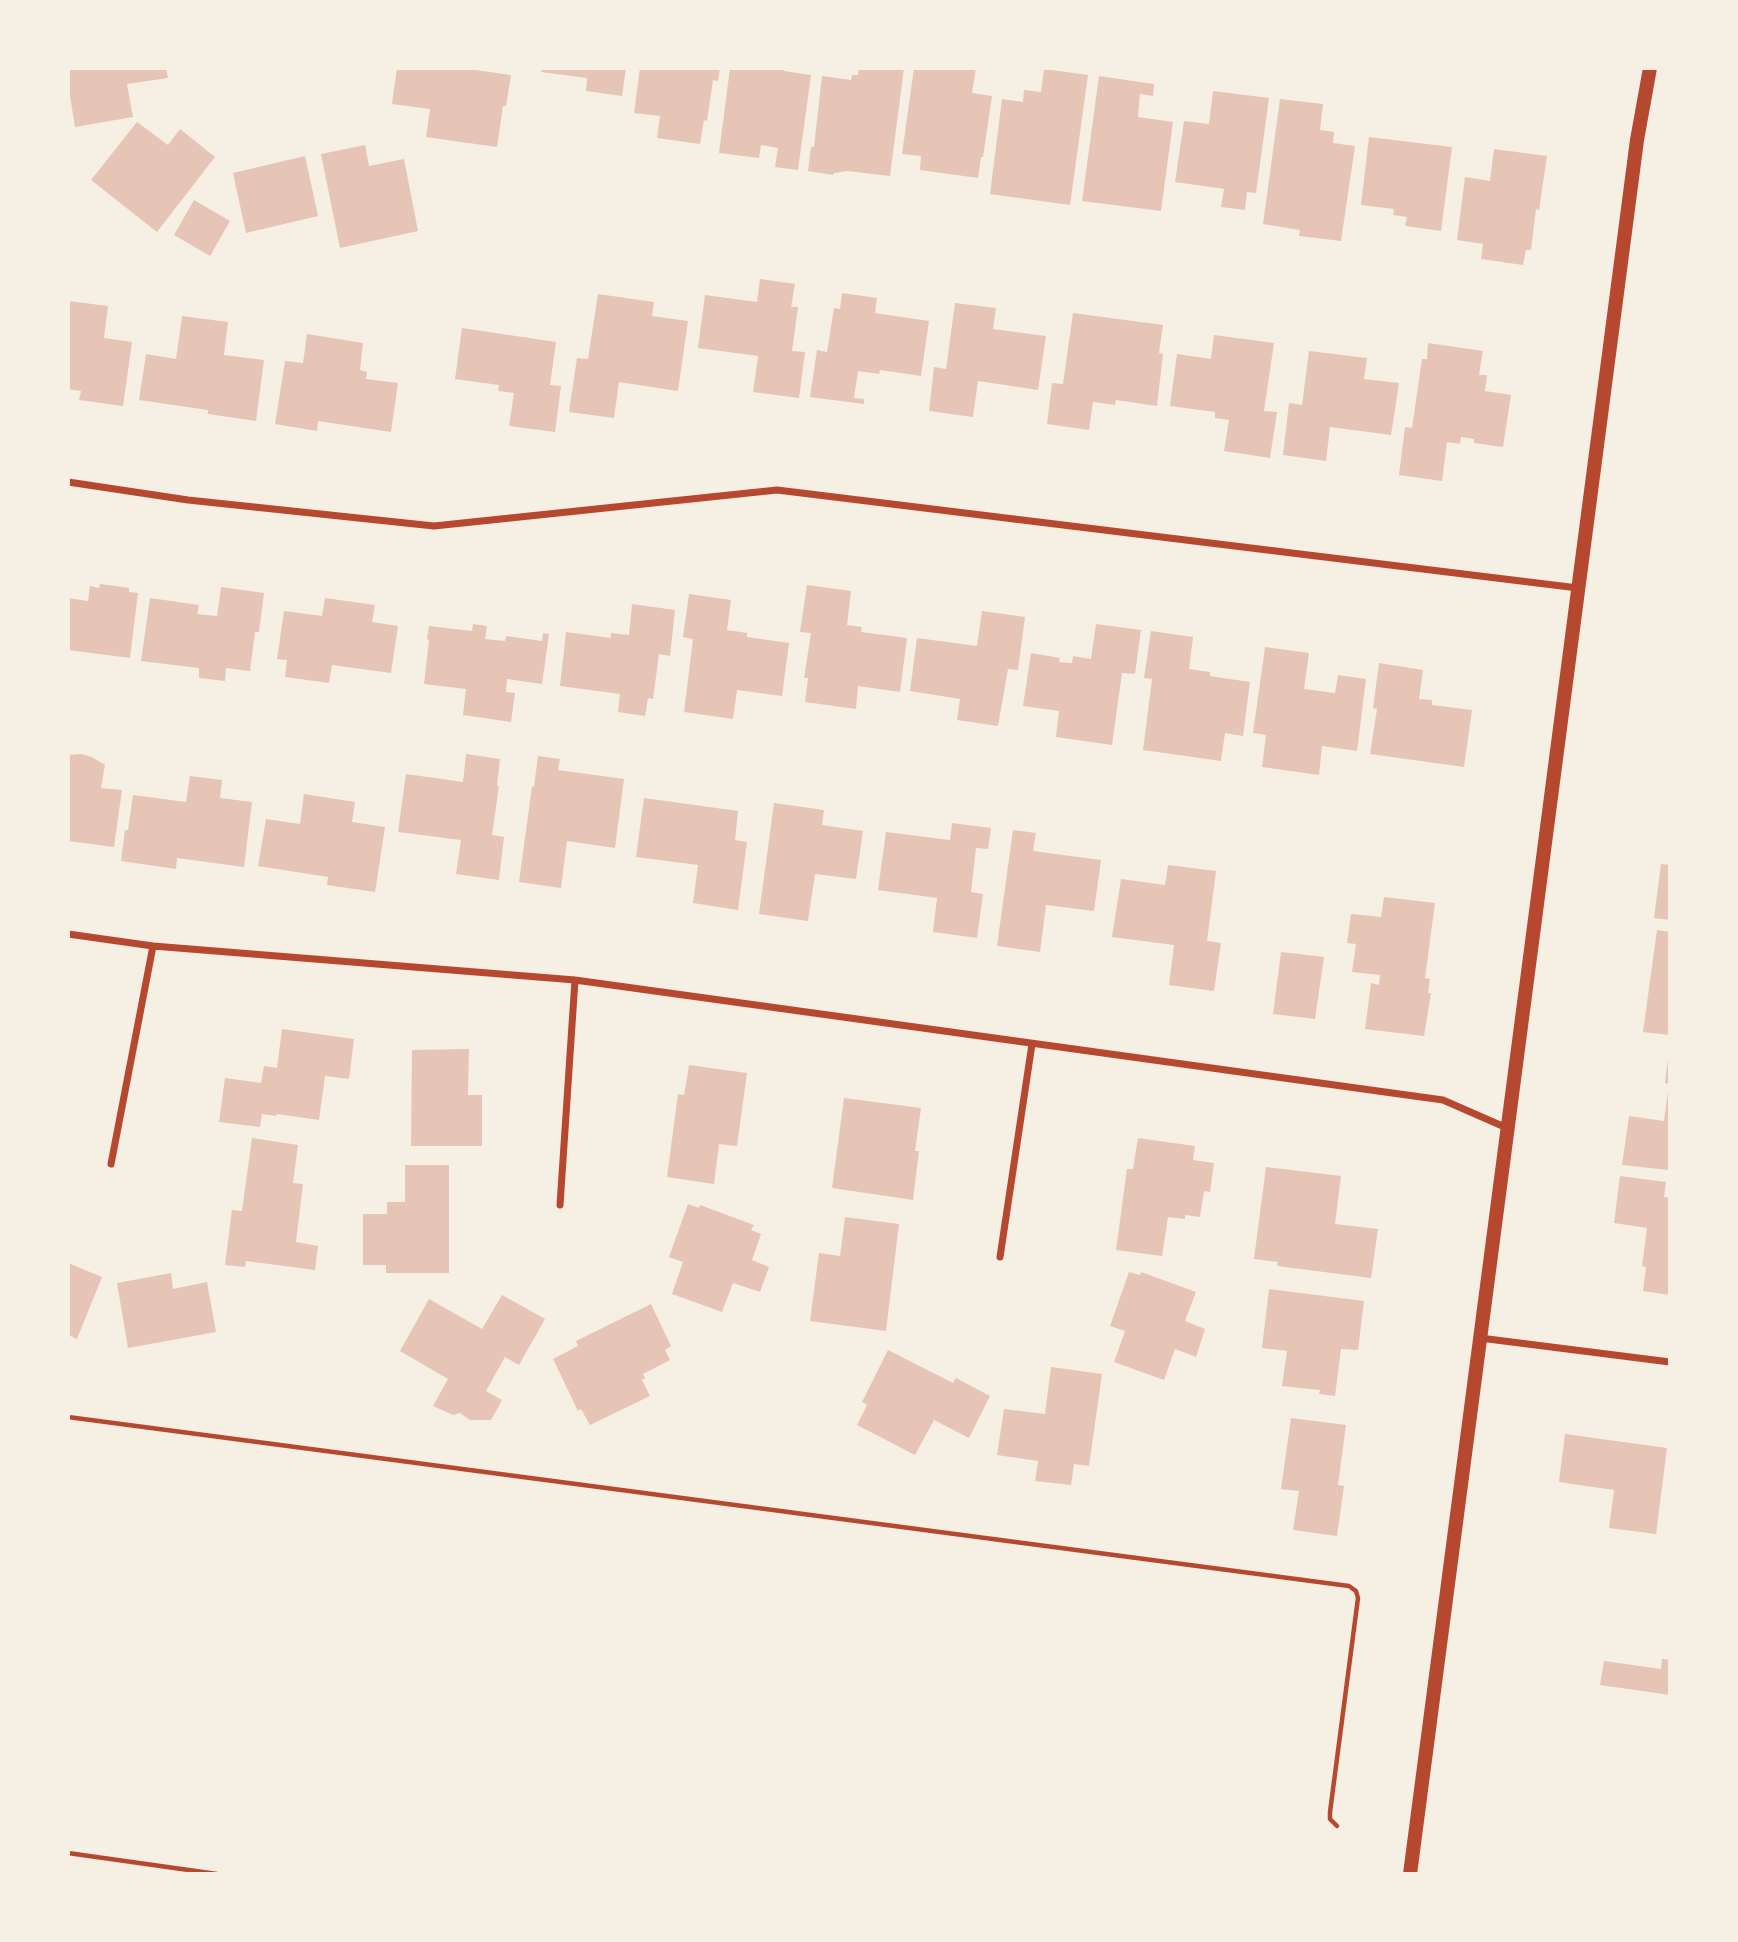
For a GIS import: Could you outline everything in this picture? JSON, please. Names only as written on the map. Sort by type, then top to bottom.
[{"type":"main road","points":[[1410,1874],[1635,153],[1650,68]]},
{"type":"street","points":[[68,482],[188,500],[434,526],[777,490],[1578,588]]},
{"type":"street","points":[[68,934],[153,946],[575,980],[1443,1100],[1507,1128]]},
{"type":"street","points":[[111,1164],[153,946]]},
{"type":"street","points":[[560,1205],[575,980]]},
{"type":"street","points":[[1000,1257],[1032,1044]]},
{"type":"street","points":[[1480,1338],[1670,1362]]},
{"type":"path","points":[[68,1417],[1349,1586],[1356,1591],[1358,1598],[1330,1812],[1330,1819],[1337,1826]]},
{"type":"path","points":[[68,1853],[217,1874]]},
{"type":"building","points":[[68,68],[166,68],[168,78],[127,84],[133,117],[75,127]]},
{"type":"building","points":[[397,68],[461,68],[511,75],[497,147],[426,137],[430,109],[392,104]]},
{"type":"building","points":[[542,68],[626,68],[622,96],[586,91],[587,78],[541,72]]},
{"type":"building","points":[[640,68],[720,68],[718,81],[713,80],[707,121],[704,120],[700,144],[657,138],[660,116],[634,113]]},
{"type":"building","points":[[730,68],[784,68],[784,71],[811,75],[798,170],[775,167],[778,148],[761,145],[759,158],[719,153]]},
{"type":"building","points":[[859,68],[904,68],[890,176],[847,171],[833,175],[808,171],[811,147],[814,147],[822,76],[851,80],[852,75],[858,75]]},
{"type":"building","points":[[914,68],[976,68],[972,93],[992,96],[978,178],[920,170],[921,156],[902,154]]},
{"type":"building","points":[[1044,69],[1088,75],[1070,205],[990,194],[1002,99],[1023,102],[1024,90],[1041,92]]},
{"type":"building","points":[[1099,76],[1154,84],[1153,96],[1140,94],[1138,117],[1173,122],[1161,211],[1082,201]]},
{"type":"building","points":[[1213,91],[1269,98],[1256,193],[1247,192],[1245,210],[1221,207],[1224,189],[1175,182],[1184,121],[1209,124]]},
{"type":"building","points":[[1280,99],[1323,104],[1320,130],[1334,132],[1333,143],[1355,146],[1341,241],[1299,236],[1300,230],[1263,224]]},
{"type":"building","points":[[137,122],[168,145],[180,129],[215,157],[157,232],[91,180]]},
{"type":"building","points":[[1369,137],[1452,147],[1441,231],[1405,226],[1407,217],[1393,215],[1394,209],[1361,205]]},
{"type":"building","points":[[365,145],[369,166],[404,159],[418,231],[340,248],[321,154]]},
{"type":"building","points":[[1494,149],[1547,156],[1531,250],[1526,250],[1523,265],[1481,259],[1483,244],[1457,240],[1465,177],[1490,181]]},
{"type":"building","points":[[305,156],[318,216],[246,233],[233,173]]},
{"type":"building","points":[[194,200],[230,221],[210,256],[174,235]]},
{"type":"building","points":[[760,279],[795,284],[791,307],[798,307],[792,351],[805,352],[799,398],[753,392],[758,356],[698,348],[705,295],[757,302]]},
{"type":"building","points":[[842,293],[877,298],[875,313],[929,321],[921,376],[880,370],[879,374],[858,371],[854,398],[864,399],[864,404],[810,397],[817,350],[827,352],[834,308],[840,309]]},
{"type":"building","points":[[598,294],[654,302],[652,316],[688,321],[678,391],[619,382],[614,418],[569,412],[577,358],[588,359]]},
{"type":"building","points":[[68,301],[108,306],[104,338],[132,342],[123,406],[79,400],[81,391],[68,389]]},
{"type":"building","points":[[955,303],[996,308],[993,329],[1046,336],[1038,390],[978,381],[973,417],[929,411],[934,367],[946,369]]},
{"type":"building","points":[[1073,313],[1163,325],[1159,353],[1163,354],[1157,406],[1116,400],[1115,405],[1093,402],[1089,430],[1047,424],[1052,383],[1063,384]]},
{"type":"building","points":[[182,316],[228,322],[224,355],[264,360],[256,421],[208,414],[208,410],[139,400],[146,354],[176,359]]},
{"type":"building","points":[[462,328],[556,342],[550,385],[561,386],[555,432],[509,426],[514,393],[498,391],[499,385],[455,379]]},
{"type":"building","points":[[307,334],[363,343],[360,370],[367,372],[366,379],[398,383],[391,432],[318,421],[317,431],[275,424],[285,361],[303,363]]},
{"type":"building","points":[[1214,335],[1274,343],[1264,411],[1277,412],[1270,458],[1224,451],[1229,420],[1215,418],[1215,412],[1170,406],[1177,354],[1211,359]]},
{"type":"building","points":[[1428,343],[1483,351],[1479,375],[1487,375],[1485,391],[1511,395],[1503,447],[1474,443],[1474,439],[1461,437],[1460,444],[1447,442],[1442,481],[1399,475],[1405,427],[1412,428],[1422,359],[1427,359]]},
{"type":"building","points":[[1309,351],[1367,358],[1364,379],[1399,383],[1391,435],[1330,427],[1326,461],[1283,455],[1289,403],[1302,405]]},
{"type":"building","points":[[100,584],[129,588],[129,592],[138,593],[130,658],[68,650],[68,598],[88,601],[90,586],[99,588]]},
{"type":"building","points":[[807,585],[851,591],[847,625],[862,627],[861,632],[907,638],[900,692],[858,686],[856,709],[805,702],[808,678],[804,678],[811,633],[800,632]]},
{"type":"building","points":[[221,587],[264,593],[250,671],[226,668],[225,681],[199,678],[199,668],[141,661],[150,598],[199,605],[197,614],[217,616]]},
{"type":"building","points":[[689,594],[731,600],[727,630],[747,633],[747,637],[789,643],[782,696],[737,690],[733,719],[684,712],[693,639],[683,637]]},
{"type":"building","points":[[325,598],[375,605],[372,622],[398,626],[391,673],[332,665],[329,683],[285,677],[287,660],[277,659],[284,611],[322,616]]},
{"type":"building","points":[[632,604],[675,610],[670,656],[659,654],[653,699],[648,698],[645,716],[618,712],[620,694],[560,686],[566,632],[611,638],[611,633],[629,635]]},
{"type":"building","points":[[982,611],[1025,617],[1018,670],[1008,669],[998,726],[957,720],[960,699],[910,691],[917,638],[977,646]]},
{"type":"building","points":[[473,624],[487,626],[485,639],[505,641],[506,636],[542,641],[543,633],[549,634],[542,684],[507,679],[506,692],[515,693],[511,722],[463,715],[466,689],[424,684],[429,626],[472,631]]},
{"type":"building","points":[[1096,624],[1141,630],[1135,674],[1122,673],[1112,745],[1056,737],[1059,711],[1023,706],[1031,653],[1060,658],[1059,662],[1072,663],[1073,656],[1091,659]]},
{"type":"building","points":[[1151,631],[1193,637],[1189,669],[1210,672],[1210,676],[1250,682],[1243,736],[1225,733],[1221,761],[1143,750],[1152,679],[1144,678]]},
{"type":"building","points":[[1265,647],[1309,653],[1304,689],[1335,693],[1338,675],[1366,679],[1357,751],[1322,746],[1319,775],[1262,767],[1266,735],[1253,733]]},
{"type":"building","points":[[1379,663],[1423,670],[1419,699],[1432,700],[1432,705],[1472,710],[1464,767],[1370,754],[1377,709],[1373,708]]},
{"type":"building","points":[[81,754],[105,765],[101,788],[122,790],[114,847],[68,841],[68,755]]},
{"type":"building","points":[[466,754],[500,759],[492,835],[504,837],[499,880],[456,874],[461,840],[398,832],[406,774],[463,782]]},
{"type":"building","points":[[538,756],[560,759],[558,770],[624,779],[615,848],[567,841],[561,888],[519,882]]},
{"type":"building","points":[[190,776],[222,780],[220,798],[252,802],[244,867],[177,858],[176,869],[121,861],[133,795],[186,802]]},
{"type":"building","points":[[304,794],[355,802],[352,822],[385,827],[375,892],[327,885],[328,877],[258,866],[266,819],[300,824]]},
{"type":"building","points":[[644,798],[738,811],[735,840],[747,842],[738,910],[693,903],[698,865],[636,857]]},
{"type":"building","points":[[774,803],[824,810],[822,825],[863,831],[856,879],[815,874],[808,921],[759,914]]},
{"type":"building","points":[[952,823],[991,828],[988,849],[976,848],[971,892],[983,894],[977,938],[933,932],[937,898],[878,890],[886,832],[950,840]]},
{"type":"building","points":[[1013,830],[1036,833],[1033,851],[1101,860],[1094,911],[1046,905],[1040,952],[997,946]]},
{"type":"building","points":[[1661,864],[1670,865],[1670,920],[1654,918]]},
{"type":"building","points":[[1168,865],[1216,871],[1207,941],[1221,943],[1214,991],[1169,985],[1174,945],[1112,937],[1121,879],[1165,885]]},
{"type":"building","points":[[1384,897],[1435,903],[1425,978],[1430,979],[1428,993],[1431,993],[1424,1036],[1365,1029],[1371,983],[1379,985],[1380,975],[1352,972],[1356,944],[1347,943],[1351,914],[1381,917]]},
{"type":"building","points":[[1657,930],[1670,932],[1670,1035],[1643,1032]]},
{"type":"building","points":[[1281,952],[1324,957],[1315,1019],[1273,1014]]},
{"type":"building","points":[[282,1029],[354,1039],[349,1079],[325,1076],[319,1120],[262,1114],[260,1127],[219,1122],[225,1078],[261,1083],[264,1066],[277,1068]]},
{"type":"building","points":[[469,1049],[468,1095],[482,1095],[482,1146],[411,1146],[412,1050]]},
{"type":"building","points":[[1668,1059],[1670,1060],[1670,1084],[1665,1083]]},
{"type":"building","points":[[689,1065],[747,1073],[737,1146],[719,1144],[714,1184],[667,1177],[678,1094],[684,1095]]},
{"type":"building","points":[[1668,1091],[1668,1170],[1622,1165],[1629,1116],[1664,1121]]},
{"type":"building","points":[[844,1098],[921,1108],[915,1151],[919,1151],[913,1200],[832,1188]]},
{"type":"building","points":[[252,1138],[298,1145],[293,1183],[303,1184],[296,1242],[318,1246],[315,1270],[246,1261],[245,1267],[225,1265],[232,1210],[242,1211]]},
{"type":"building","points":[[1138,1138],[1195,1146],[1193,1160],[1214,1163],[1210,1192],[1204,1191],[1200,1217],[1168,1217],[1162,1256],[1116,1250],[1127,1169],[1133,1169]]},
{"type":"building","points":[[405,1165],[449,1165],[449,1273],[386,1273],[386,1265],[363,1265],[363,1214],[387,1214],[387,1202],[405,1202]]},
{"type":"building","points":[[1266,1167],[1341,1176],[1335,1224],[1378,1229],[1371,1278],[1277,1266],[1278,1262],[1254,1259]]},
{"type":"building","points":[[1620,1176],[1666,1182],[1664,1197],[1670,1198],[1670,1295],[1643,1291],[1646,1267],[1642,1266],[1647,1228],[1614,1223]]},
{"type":"building","points":[[688,1204],[699,1208],[700,1205],[754,1225],[751,1230],[761,1234],[752,1260],[769,1267],[760,1292],[733,1283],[722,1312],[672,1294],[683,1262],[669,1257]]},
{"type":"building","points":[[845,1217],[899,1224],[886,1331],[810,1321],[819,1253],[840,1256]]},
{"type":"building","points":[[68,1263],[102,1277],[77,1339],[68,1335]]},
{"type":"building","points":[[1129,1272],[1140,1275],[1141,1272],[1196,1292],[1185,1321],[1205,1329],[1196,1357],[1175,1349],[1164,1380],[1114,1362],[1125,1331],[1110,1326]]},
{"type":"building","points":[[171,1273],[173,1289],[207,1282],[216,1332],[128,1348],[117,1283]]},
{"type":"building","points":[[1269,1289],[1364,1301],[1358,1350],[1341,1349],[1335,1396],[1319,1394],[1320,1390],[1282,1386],[1287,1351],[1262,1348]]},
{"type":"building","points":[[502,1295],[545,1319],[519,1365],[505,1357],[486,1391],[502,1400],[491,1420],[470,1420],[460,1413],[453,1415],[433,1406],[448,1379],[400,1351],[429,1299],[482,1329]]},
{"type":"building","points":[[651,1304],[671,1346],[665,1350],[670,1360],[643,1374],[645,1378],[642,1380],[650,1396],[590,1425],[581,1409],[578,1411],[553,1359],[578,1346],[576,1341]]},
{"type":"building","points":[[888,1350],[953,1383],[956,1378],[990,1396],[969,1438],[934,1420],[915,1455],[857,1425],[867,1405],[862,1402]]},
{"type":"building","points":[[1051,1367],[1102,1374],[1089,1466],[1074,1464],[1071,1485],[1035,1481],[1038,1461],[997,1455],[1004,1409],[1045,1414]]},
{"type":"building","points":[[1291,1418],[1346,1425],[1338,1485],[1344,1486],[1337,1536],[1293,1530],[1299,1491],[1281,1489]]},
{"type":"building","points":[[1565,1434],[1667,1448],[1656,1534],[1609,1528],[1614,1490],[1559,1482]]},
{"type":"building","points":[[1662,1659],[1670,1660],[1670,1695],[1600,1685],[1604,1661],[1661,1669]]}]
